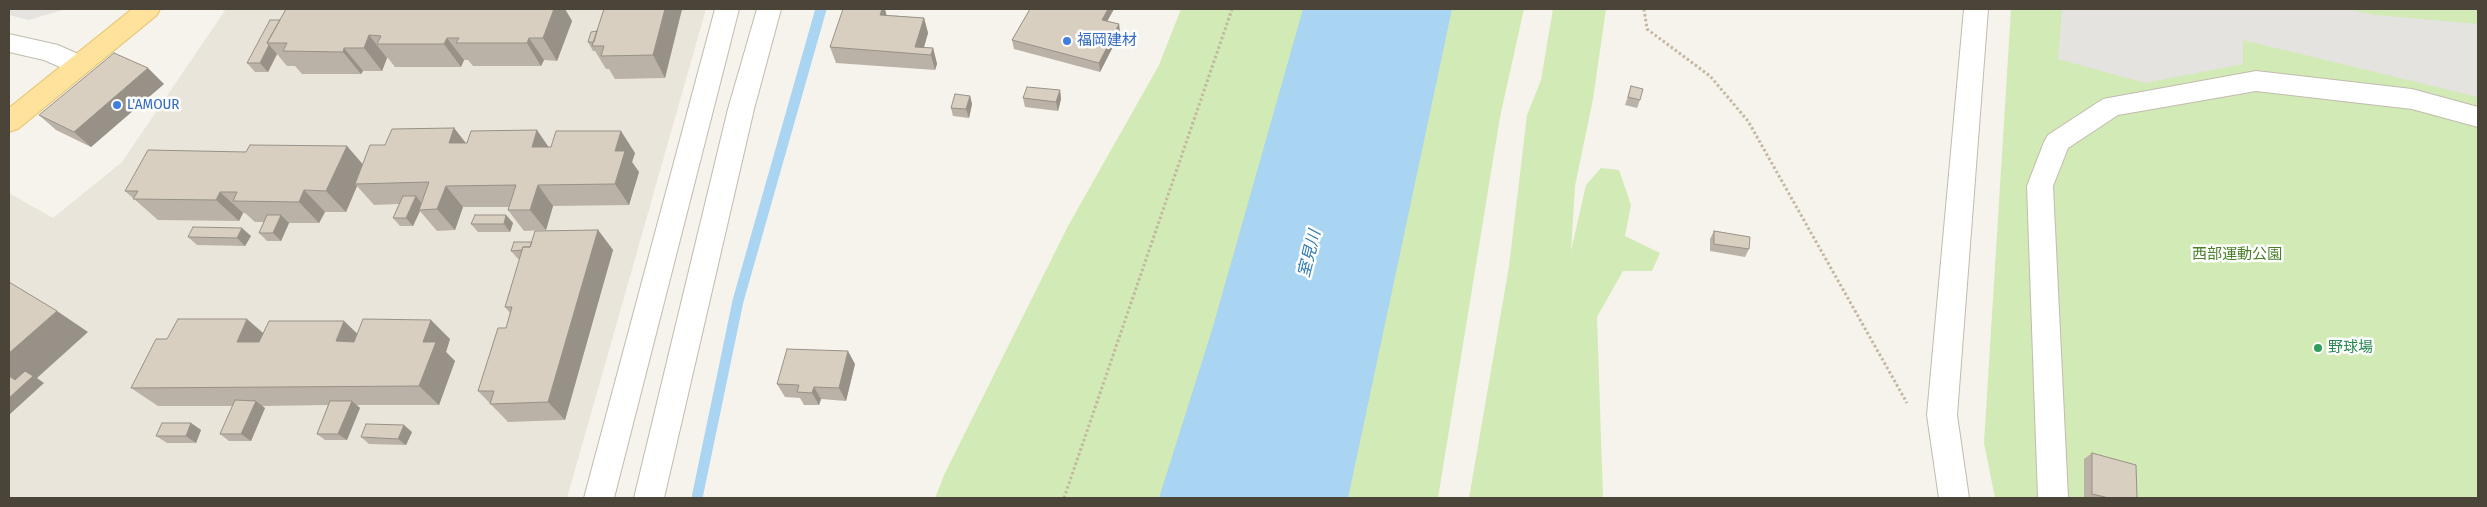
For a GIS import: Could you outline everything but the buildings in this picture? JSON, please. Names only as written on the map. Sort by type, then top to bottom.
[{"type":"main road","points":[[9,122],[148,9]]},
{"type":"street","points":[[599,498],[726,9]]},
{"type":"street","points":[[648,498],[741,109],[769,9]]},
{"type":"street","points":[[1954,498],[1942,415],[1976,9]]},
{"type":"street","points":[[9,43],[48,52],[78,65]]},
{"type":"street","points":[[2053,498],[2040,186],[2057,142],[2112,106],[2256,81],[2412,99],[2478,117]]},
{"type":"path","points":[[1064,498],[1232,9]]},
{"type":"path","points":[[1644,9],[1647,29],[1710,76],[1748,121],[1908,405]]},
{"type":"shaded area","points":[[9,9],[66,9],[29,20],[9,15]]},
{"type":"shaded area","points":[[226,9],[706,9],[567,498],[9,498],[9,193],[53,218],[122,162]]},
{"type":"shaded area","points":[[2062,9],[2344,9],[2376,15],[2478,24],[2478,97],[2243,40],[2243,64],[2145,83],[2058,59]]},
{"type":"green space","points":[[1181,9],[1319,9],[1179,498],[935,498],[945,473],[1068,226],[1159,65]]},
{"type":"green space","points":[[1436,9],[1524,9],[1500,117],[1438,498],[1322,498]]},
{"type":"green space","points":[[1553,9],[1606,9],[1593,99],[1575,186],[1571,251],[1586,185],[1601,168],[1619,170],[1631,205],[1625,236],[1660,253],[1652,271],[1623,271],[1597,317],[1603,498],[1469,498],[1509,266],[1527,115],[1541,80]]},
{"type":"green space","name":"西部運動公園","points":[[2011,9],[2478,9],[2478,498],[1995,498],[1984,443]]},
{"type":"water","name":"室見川","points":[[1303,9],[1452,9],[1348,498],[1159,498],[1212,330]]},
{"type":"waterway","points":[[697,498],[738,301],[821,9]]},
{"type":"place","name":"福岡建材","points":[[1067,41]]},
{"type":"place","name":"L'AMOUR","points":[[117,105]]},
{"type":"place","name":"野球場","points":[[2318,348]]}]
